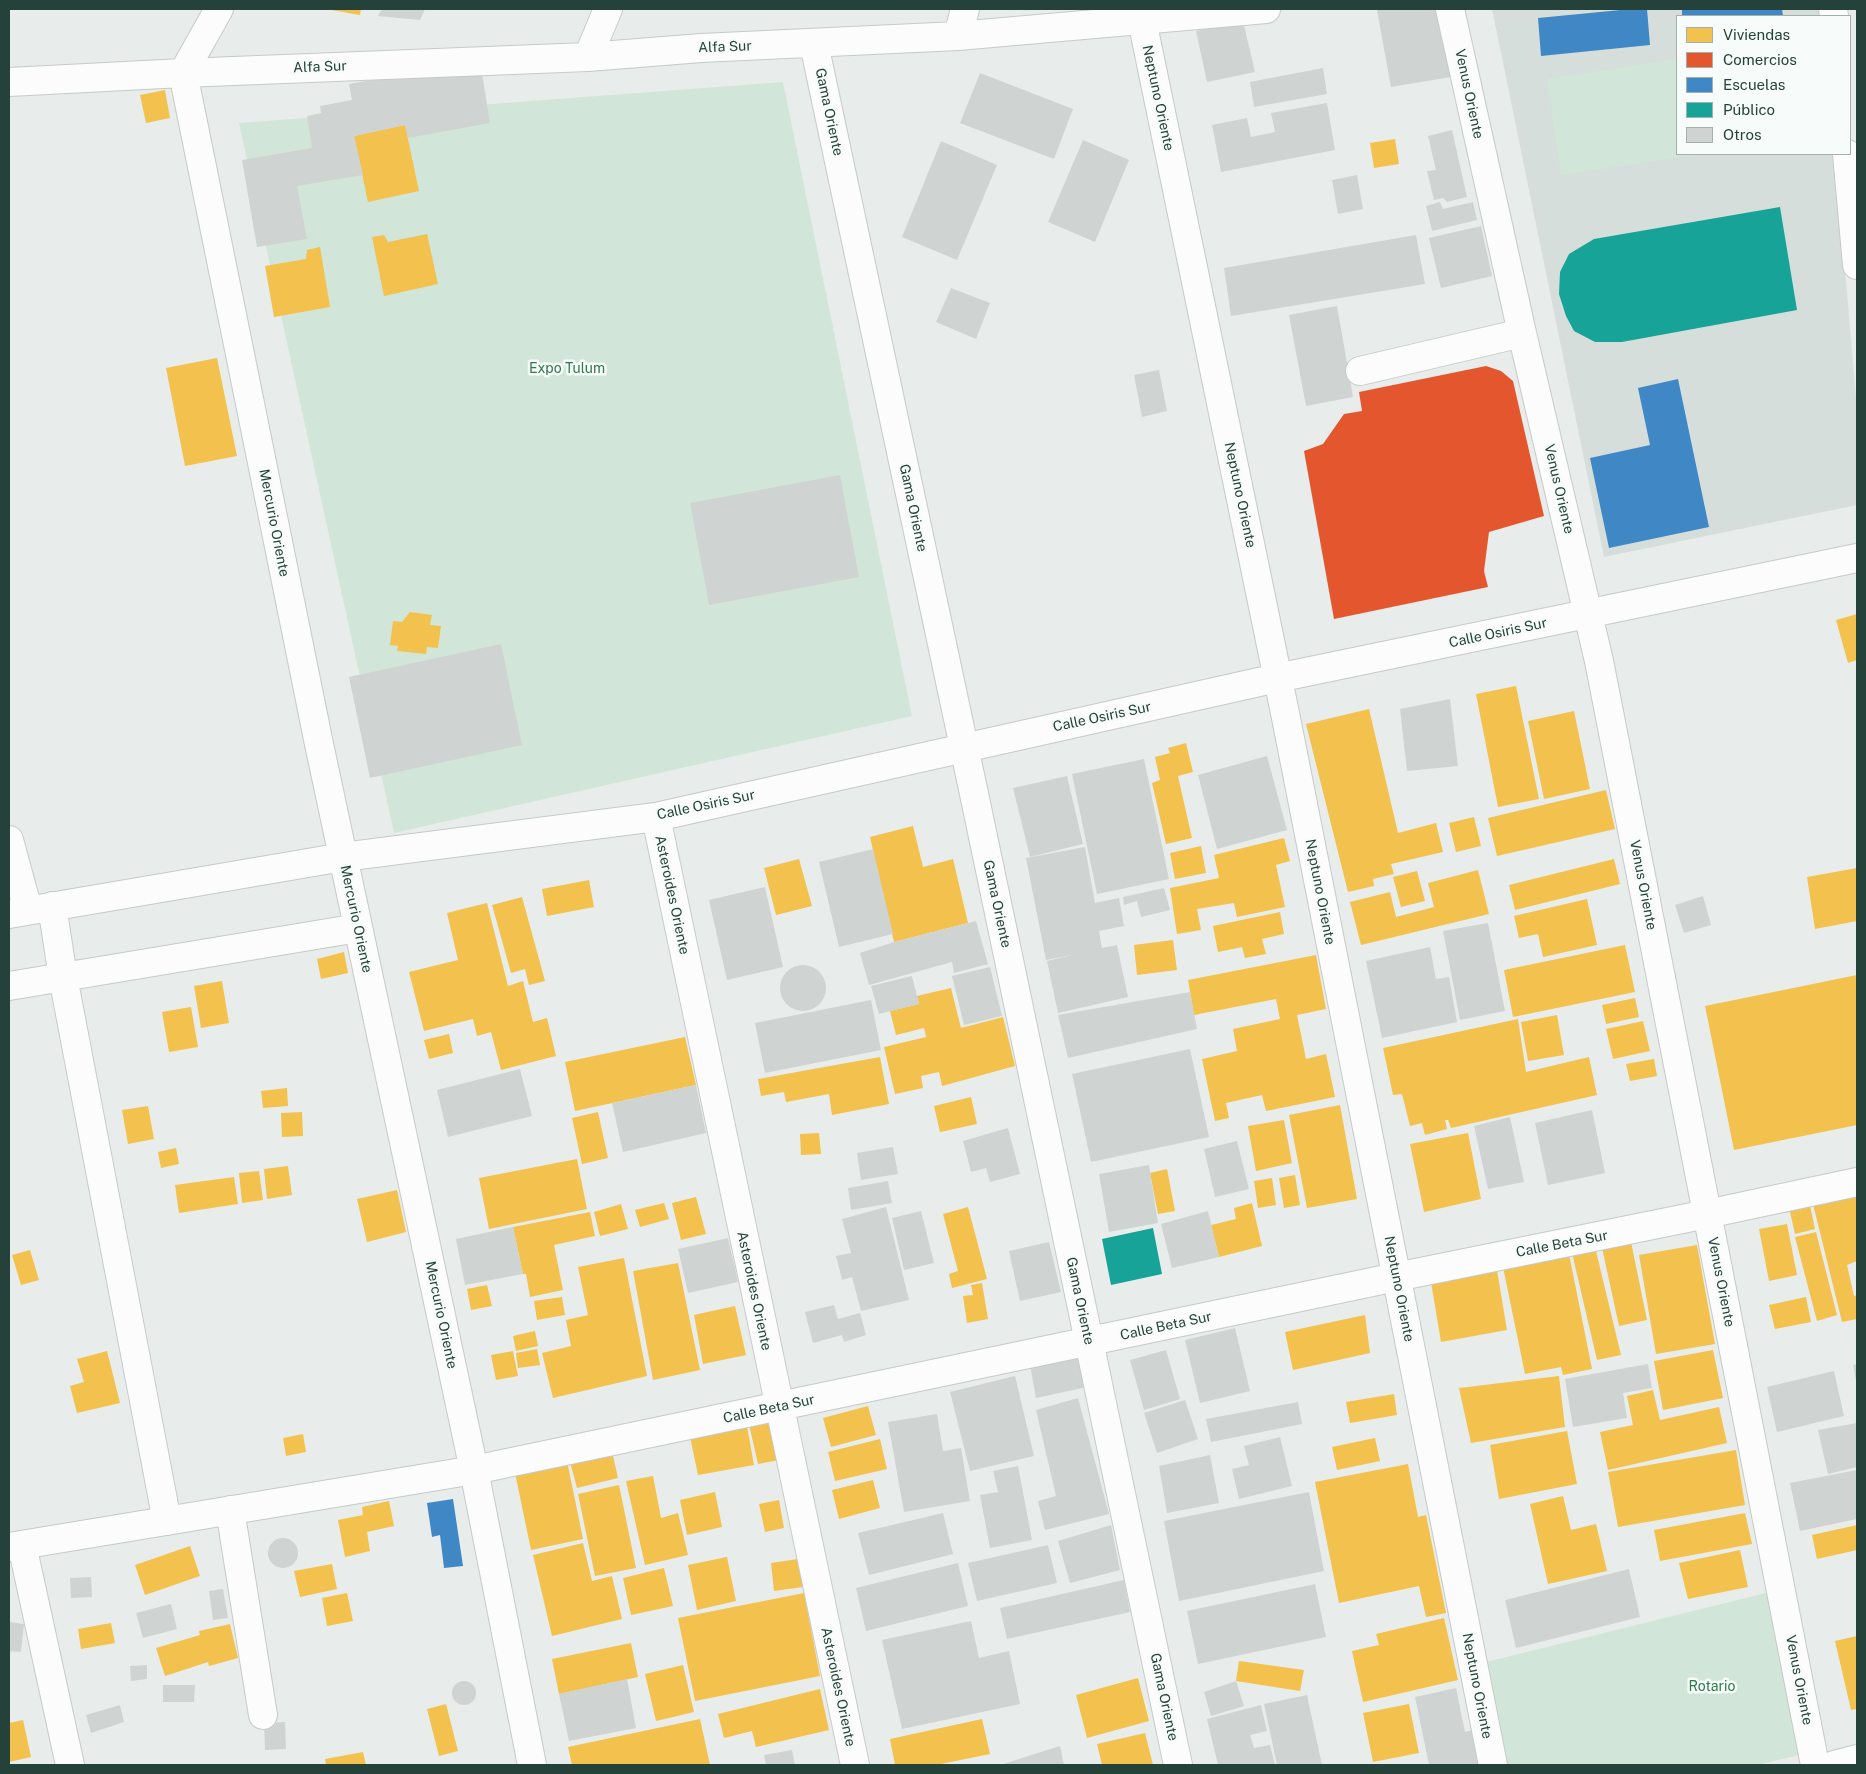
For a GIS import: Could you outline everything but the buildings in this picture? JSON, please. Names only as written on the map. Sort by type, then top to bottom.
[{"type":"street","points":[[183,73],[219,9]]},
{"type":"street","points":[[588,57],[608,9]]},
{"type":"street","points":[[958,36],[965,9]]},
{"type":"street","name":"Alfa Sur","points":[[9,82],[588,57],[701,48],[958,36],[1266,9]]},
{"type":"street","name":"Venus Oriente","points":[[1450,9],[1522,333],[1603,681],[1815,1765]]},
{"type":"street","name":"Neptuno Oriente","points":[[1142,20],[1277,678],[1493,1765]]},
{"type":"street","name":"Gama Oriente","points":[[814,44],[1178,1765]]},
{"type":"street","name":"Mercurio Oriente","points":[[183,73],[343,857],[474,1470],[532,1765]]},
{"type":"street","points":[[1847,155],[1857,265]]},
{"type":"street","points":[[1360,372],[1522,333]]},
{"type":"street","name":"Calle Osiris Sur","points":[[29,910],[343,857],[656,817],[1277,678],[1857,558]]},
{"type":"street","name":"Asteroides Oriente","points":[[656,817],[778,1407],[855,1765]]},
{"type":"street","points":[[9,840],[29,910],[63,977],[167,1521]]},
{"type":"street","points":[[9,986],[358,928]]},
{"type":"street","name":"Calle Beta Sur","points":[[16,1546],[474,1470],[1857,1182]]},
{"type":"street","points":[[230,1510],[263,1715]]},
{"type":"street","points":[[16,1546],[70,1765]]},
{"type":"street","points":[[1834,1765],[1857,1759]]},
{"type":"shaded area","points":[[1492,9],[1823,9],[1823,15],[1676,15],[1676,155],[1835,155],[1857,409],[1857,505],[1604,557]]},
{"type":"green space","points":[[1676,59],[1676,155],[1694,155],[1561,175],[1547,79]]},
{"type":"green space","name":"Expo Tulum","points":[[783,82],[912,716],[394,833],[239,123]]},
{"type":"green space","name":"Rotario","points":[[1774,1591],[1804,1754],[1757,1765],[1503,1765],[1482,1663]]}]
